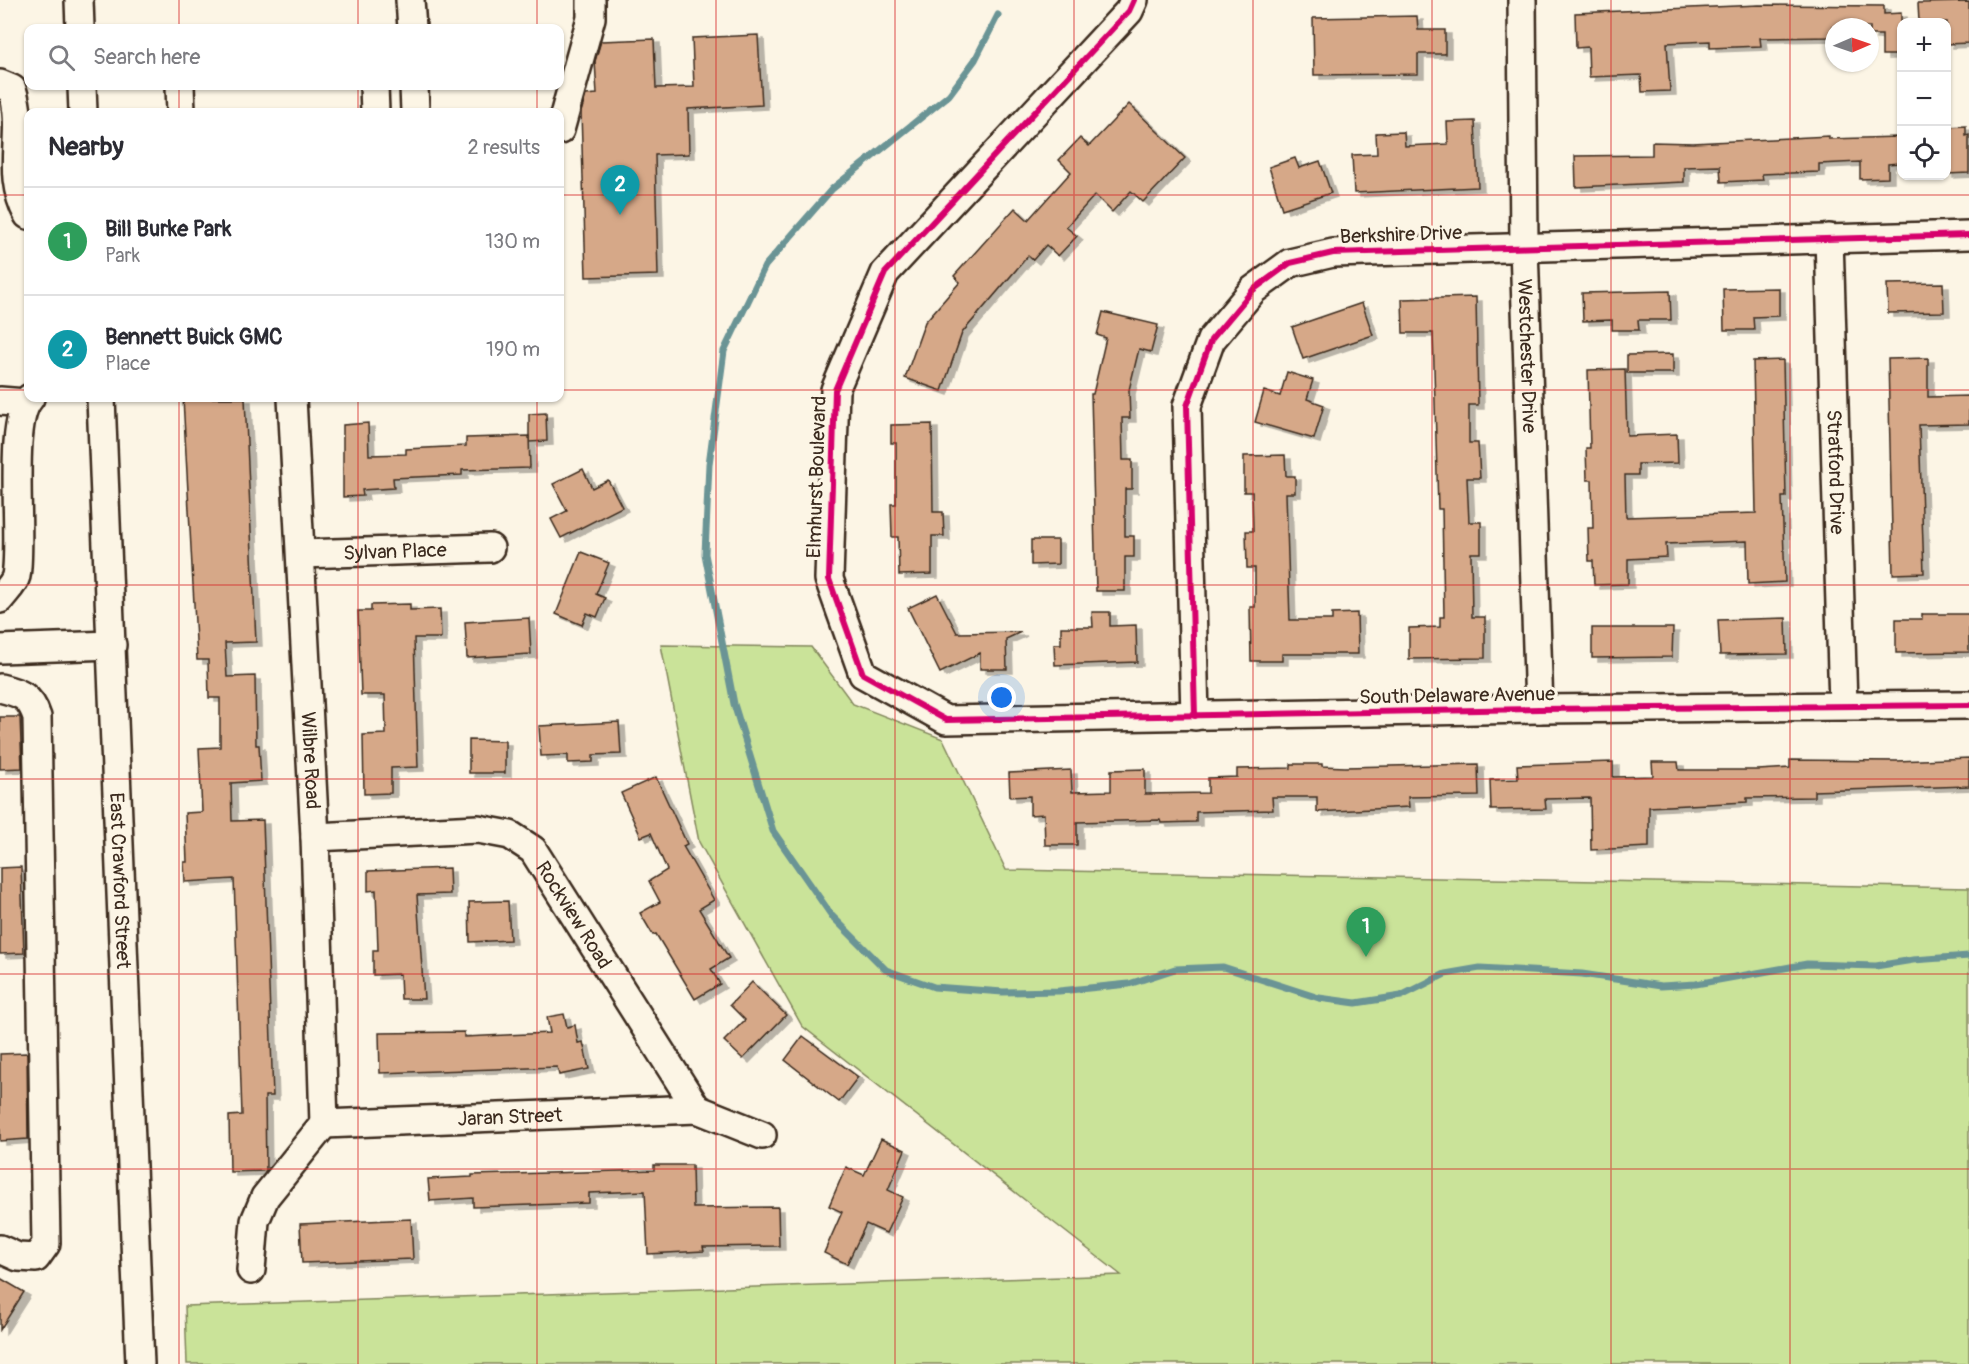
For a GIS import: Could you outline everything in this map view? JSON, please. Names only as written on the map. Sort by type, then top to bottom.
[{"type":"street","points":[[79,0],[80,24]]},
{"type":"street","points":[[410,0],[412,24]]},
{"type":"street","points":[[564,116],[591,18],[591,0]]},
{"type":"street","name":"Elmhurst Boulevard","points":[[946,720],[863,674],[829,579],[835,390],[885,273],[1129,11],[1134,0]]},
{"type":"street","name":"Westchester Drive","points":[[1522,0],[1524,246],[1539,710]]},
{"type":"street","points":[[0,84],[12,89],[18,109],[15,173],[20,199],[24,207]]},
{"type":"street","points":[[82,90],[82,108]]},
{"type":"street","points":[[180,90],[181,108]]},
{"type":"street","points":[[374,90],[375,108]]},
{"type":"street","points":[[414,90],[415,108]]},
{"type":"street","name":"Berkshire Drive","points":[[1195,716],[1187,406],[1210,340],[1253,290],[1290,263],[1333,253],[1969,235]]},
{"type":"street","name":"Stratford Drive","points":[[1829,238],[1843,705]]},
{"type":"street","points":[[0,599],[16,579],[18,400]]},
{"type":"street","name":"East Crawford Street","points":[[101,402],[140,1364]]},
{"type":"street","name":"Wilbre Road","points":[[292,402],[315,837],[324,1125]]},
{"type":"street","name":"Sylvan Place","points":[[301,554],[490,548]]},
{"type":"street","points":[[0,649],[112,645]]},
{"type":"street","points":[[0,688],[16,692],[32,702],[37,717],[46,1244],[36,1258],[18,1257],[0,1249]]},
{"type":"street","name":"South Delaware Avenue","points":[[946,720],[1843,705],[1969,705]]},
{"type":"street","name":"Rockview Road","points":[[315,837],[478,829],[510,835],[533,850],[697,1109]]},
{"type":"street","points":[[697,1109],[762,1135]]},
{"type":"street","name":"Jaran Street","points":[[324,1125],[697,1109]]},
{"type":"street","points":[[251,1270],[255,1221],[265,1197],[324,1125]]},
{"type":"green space","points":[[661,645],[811,647],[853,704],[943,739],[1006,870],[1969,888],[1969,1364],[187,1364],[185,1306],[1121,1275],[802,1026],[699,842]]},
{"type":"building","points":[[1969,2],[1969,43],[1951,44],[1951,18],[1919,18],[1918,3]]},
{"type":"building","points":[[1759,5],[1884,6],[1884,14],[1901,13],[1901,18],[1897,18],[1897,55],[1882,55],[1879,18],[1825,18],[1825,37],[1760,38],[1761,46],[1710,48],[1710,41],[1667,43],[1670,91],[1642,92],[1641,75],[1589,77],[1588,47],[1576,48],[1575,13]]},
{"type":"building","points":[[1417,16],[1418,30],[1445,30],[1445,54],[1418,54],[1418,74],[1314,75],[1313,18]]},
{"type":"building","points":[[758,35],[762,105],[688,109],[689,154],[655,155],[658,275],[586,277],[581,112],[586,95],[597,94],[595,61],[601,41],[654,39],[656,88],[694,87],[692,38]]},
{"type":"building","points":[[1129,104],[1185,158],[1143,202],[1131,191],[1112,212],[1095,195],[1066,227],[1077,236],[1058,256],[1046,245],[1033,260],[1028,256],[962,333],[942,391],[905,378],[925,322],[960,282],[954,276],[1015,208],[1028,220],[1071,172],[1059,160],[1080,138],[1089,146]]},
{"type":"building","points":[[1475,121],[1478,187],[1354,193],[1352,155],[1377,154],[1376,133],[1404,132],[1405,146],[1448,144],[1447,122]]},
{"type":"building","points":[[1966,126],[1966,136],[1969,135],[1969,173],[1951,174],[1951,127]]},
{"type":"building","points":[[1829,136],[1829,139],[1897,137],[1897,163],[1888,164],[1888,178],[1860,179],[1860,162],[1819,164],[1819,172],[1762,174],[1763,180],[1721,182],[1720,166],[1684,167],[1684,182],[1576,187],[1575,156],[1652,155],[1652,142],[1693,143]]},
{"type":"building","points":[[1295,158],[1299,168],[1320,161],[1331,193],[1282,209],[1269,167]]},
{"type":"building","points":[[1943,283],[1944,312],[1888,313],[1887,284]]},
{"type":"building","points":[[1779,288],[1779,316],[1753,317],[1754,330],[1724,330],[1723,289]]},
{"type":"building","points":[[1670,291],[1671,320],[1638,320],[1639,330],[1612,330],[1612,320],[1583,321],[1582,293]]},
{"type":"building","points":[[1476,297],[1478,405],[1469,405],[1469,443],[1478,443],[1480,478],[1467,478],[1469,522],[1481,522],[1481,553],[1471,553],[1472,617],[1485,617],[1485,658],[1409,659],[1409,628],[1440,627],[1440,617],[1444,617],[1442,509],[1438,509],[1433,333],[1403,333],[1402,299]]},
{"type":"building","points":[[1362,303],[1373,335],[1303,359],[1292,327]]},
{"type":"building","points":[[1103,312],[1158,325],[1151,352],[1139,349],[1129,390],[1130,418],[1122,418],[1123,460],[1132,460],[1132,489],[1125,489],[1125,536],[1134,536],[1134,557],[1125,557],[1125,591],[1096,591],[1091,394],[1093,394],[1106,338],[1097,335]]},
{"type":"building","points":[[1673,354],[1673,373],[1627,373],[1627,355]]},
{"type":"building","points":[[1928,358],[1928,397],[1969,396],[1969,424],[1919,425],[1924,573],[1893,574],[1888,359]]},
{"type":"building","points":[[1783,360],[1786,497],[1782,497],[1785,582],[1748,584],[1747,541],[1666,544],[1667,557],[1628,559],[1628,584],[1594,585],[1593,561],[1589,561],[1588,528],[1593,528],[1592,480],[1587,480],[1586,448],[1590,448],[1588,370],[1625,369],[1627,436],[1677,434],[1678,463],[1638,464],[1638,475],[1625,475],[1626,517],[1756,513],[1753,361]]},
{"type":"building","points":[[1287,372],[1313,380],[1307,399],[1324,405],[1314,439],[1255,422],[1264,391],[1280,396]]},
{"type":"building","points":[[183,402],[245,402],[256,642],[225,643],[227,677],[255,676],[256,745],[259,745],[261,781],[231,783],[232,821],[263,820],[273,1096],[265,1096],[266,1171],[230,1172],[229,1116],[242,1115],[234,879],[185,882],[184,862],[187,862],[185,813],[202,812],[199,748],[220,747],[220,698],[209,698],[208,660],[197,660]]},
{"type":"building","points":[[546,413],[547,441],[529,442],[529,414]]},
{"type":"building","points":[[368,423],[369,455],[406,454],[406,449],[466,446],[466,438],[529,436],[530,468],[462,470],[462,475],[393,478],[394,488],[362,490],[363,496],[343,497],[343,425]]},
{"type":"building","points":[[932,424],[933,512],[943,512],[944,536],[932,536],[932,574],[899,575],[898,537],[892,537],[891,504],[896,504],[896,443],[891,443],[891,425]]},
{"type":"building","points":[[1285,455],[1286,476],[1295,476],[1295,493],[1286,493],[1290,620],[1332,620],[1332,614],[1357,613],[1358,654],[1282,654],[1282,661],[1251,661],[1250,607],[1255,607],[1255,568],[1247,568],[1246,531],[1253,531],[1252,492],[1244,492],[1244,456]]},
{"type":"building","points":[[583,469],[592,488],[608,480],[622,507],[561,538],[551,519],[567,511],[553,484]]},
{"type":"building","points":[[1031,540],[1058,540],[1058,564],[1031,565]]},
{"type":"building","points":[[581,552],[609,563],[596,594],[605,598],[597,617],[587,613],[582,625],[556,614]]},
{"type":"building","points":[[937,594],[957,633],[1021,632],[1006,639],[1007,669],[980,669],[980,653],[940,673],[908,608]]},
{"type":"building","points":[[410,604],[410,610],[440,609],[441,638],[414,638],[418,767],[391,768],[391,793],[364,794],[363,735],[386,734],[385,695],[361,695],[358,611],[371,611],[371,605]]},
{"type":"building","points":[[1092,612],[1110,612],[1110,626],[1136,625],[1137,662],[1055,665],[1054,644],[1061,644],[1061,627],[1093,627]]},
{"type":"building","points":[[1922,614],[1969,614],[1969,652],[1896,653],[1896,619],[1922,619]]},
{"type":"building","points":[[529,618],[531,654],[467,658],[465,622]]},
{"type":"building","points":[[1786,618],[1787,654],[1720,655],[1718,620]]},
{"type":"building","points":[[1592,628],[1673,628],[1672,657],[1592,658]]},
{"type":"building","points":[[0,717],[20,717],[22,768],[0,769]]},
{"type":"building","points":[[619,722],[621,754],[593,755],[593,762],[568,763],[568,755],[541,756],[539,726]]},
{"type":"building","points":[[469,740],[505,741],[505,773],[469,773]]},
{"type":"building","points":[[1969,758],[1969,786],[1814,791],[1814,797],[1747,798],[1747,802],[1649,807],[1649,847],[1591,850],[1590,798],[1545,799],[1546,809],[1491,810],[1490,780],[1518,779],[1517,765],[1613,762],[1613,777],[1653,776],[1652,762],[1678,762],[1679,770],[1758,770],[1790,768],[1790,760],[1897,761]]},
{"type":"building","points":[[1291,764],[1345,767],[1478,764],[1479,796],[1408,797],[1409,807],[1317,812],[1317,797],[1272,797],[1273,810],[1196,812],[1196,822],[1161,823],[1160,820],[1077,822],[1077,845],[1045,845],[1044,814],[1030,815],[1030,796],[1010,797],[1009,773],[1071,770],[1072,792],[1111,791],[1111,770],[1145,769],[1145,794],[1208,793],[1208,778],[1237,777],[1237,769],[1291,768]]},
{"type":"building","points":[[656,777],[687,844],[683,846],[714,900],[699,909],[729,958],[711,969],[720,984],[695,999],[656,934],[653,935],[640,913],[660,902],[649,881],[667,870],[651,833],[641,837],[621,793]]},
{"type":"building","points":[[21,867],[24,953],[0,954],[0,868]]},
{"type":"building","points":[[449,868],[450,894],[417,895],[424,999],[401,999],[400,974],[373,975],[373,950],[378,950],[376,890],[368,891],[368,871]]},
{"type":"building","points":[[508,901],[510,940],[470,942],[469,902]]},
{"type":"building","points":[[752,982],[786,1015],[743,1059],[724,1041],[745,1020],[730,1005]]},
{"type":"building","points":[[564,1014],[567,1027],[575,1025],[578,1043],[583,1042],[589,1069],[559,1075],[557,1067],[380,1073],[379,1033],[464,1032],[464,1037],[550,1033],[547,1017]]},
{"type":"building","points":[[803,1036],[858,1077],[839,1102],[785,1060]]},
{"type":"building","points":[[27,1053],[28,1139],[0,1141],[0,1054]]},
{"type":"building","points":[[881,1139],[905,1150],[888,1190],[903,1197],[886,1233],[866,1224],[847,1264],[824,1253],[842,1212],[829,1206],[846,1167],[864,1175]]},
{"type":"building","points":[[654,1165],[692,1165],[693,1208],[778,1207],[779,1246],[703,1247],[704,1251],[648,1254],[645,1191],[589,1193],[589,1203],[473,1207],[473,1198],[430,1201],[428,1179],[472,1177],[472,1175],[654,1170]]},
{"type":"building","points":[[411,1219],[413,1259],[302,1263],[300,1224]]},
{"type":"building","points":[[0,1278],[24,1292],[0,1330]]},
{"type":"waterway","points":[[998,15],[975,60],[949,95],[832,189],[765,266],[724,351],[709,464],[705,554],[734,704],[773,831],[832,916],[886,970],[934,987],[1003,992],[1059,991],[1129,984],[1175,969],[1223,967],[1319,998],[1356,1003],[1401,996],[1445,974],[1480,968],[1582,974],[1661,986],[1696,984],[1807,964],[1876,966],[1913,960],[1969,956]]},
{"type":"cycle path","points":[[1134,0],[1129,11],[885,273],[835,390],[829,579],[863,674],[946,720],[1539,709],[1969,705]]},
{"type":"cycle path","points":[[1195,716],[1187,406],[1211,340],[1253,290],[1290,263],[1333,253],[1969,235]]},
{"type":"place","name":"Bennett Buick GMC","points":[[620,215]]},
{"type":"place","name":"Bill Burke Park","points":[[1366,957]]}]
